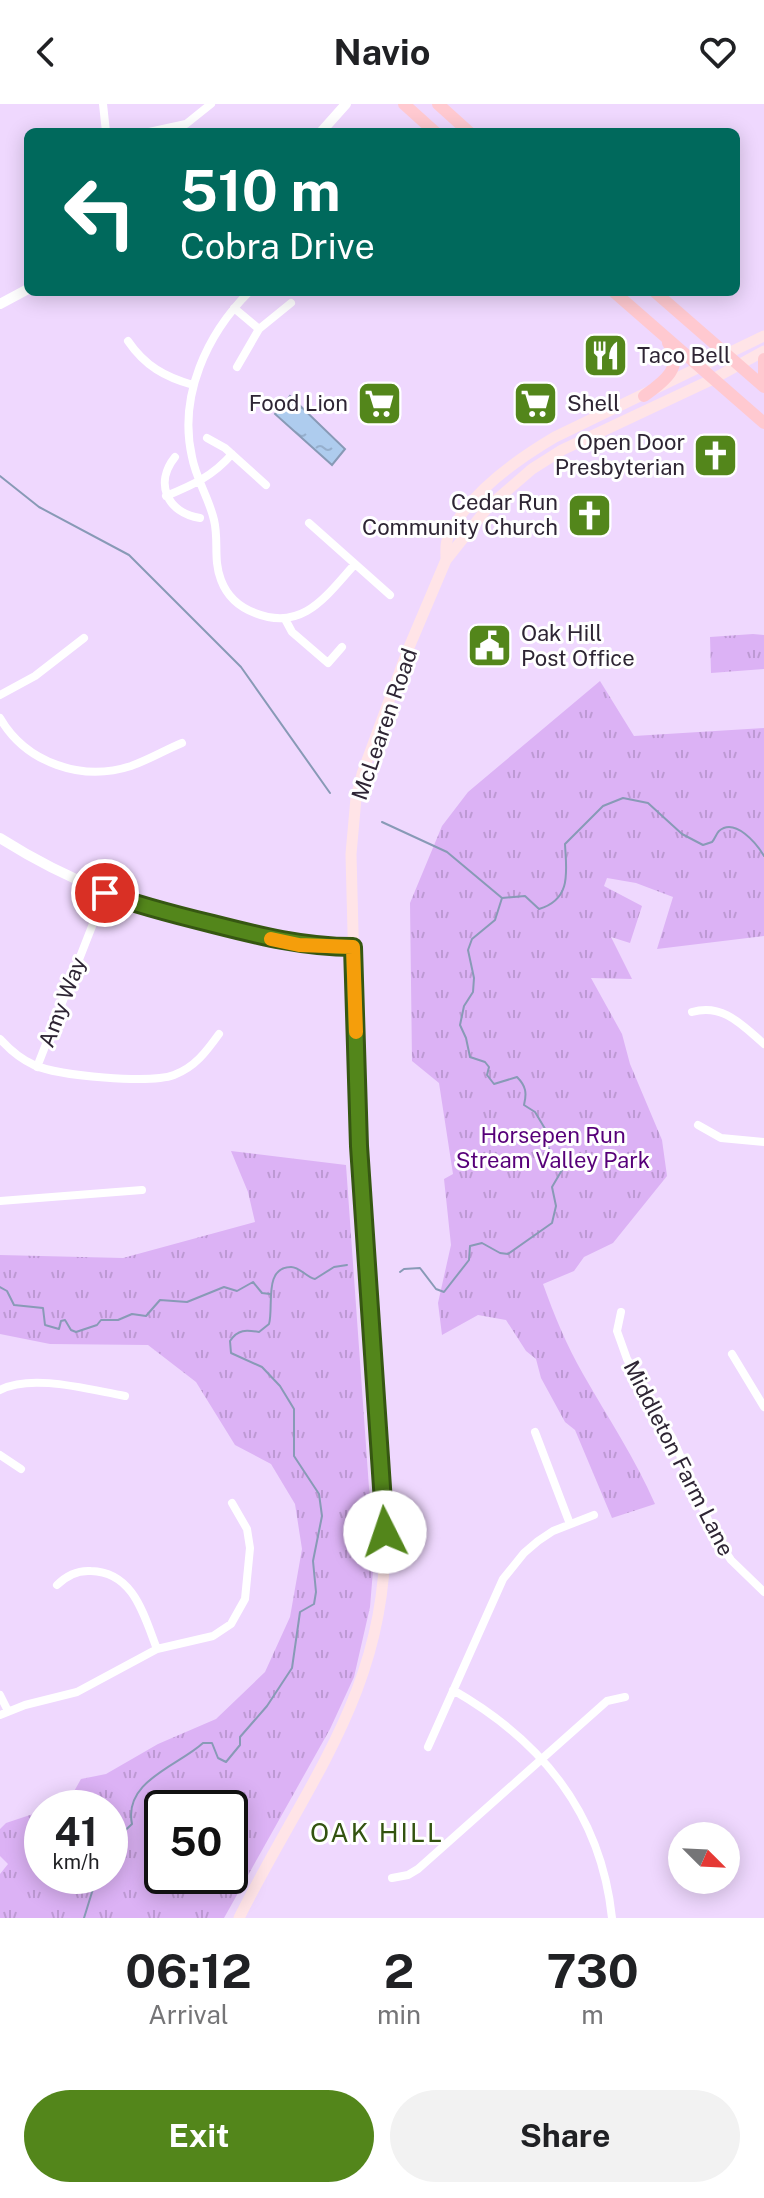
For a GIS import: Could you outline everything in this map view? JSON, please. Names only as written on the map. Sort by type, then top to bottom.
[{"type":"main road","points":[[404,104],[431,128]]},
{"type":"main road","points":[[438,104],[465,128]]},
{"type":"main road","points":[[619,296],[764,423]]},
{"type":"main road","points":[[660,296],[764,387]]},
{"type":"main road","points":[[644,396],[672,372],[672,349],[662,334]]},
{"type":"main road","name":"McLearen Road","points":[[239,1918],[245,1912],[351,1709],[371,1651],[381,1596],[385,1532],[359,1154],[353,947],[351,854],[359,786],[407,652],[446,560],[488,507],[545,460],[713,379],[764,336]]},
{"type":"main road","name":"McLearen Road","points":[[446,560],[447,537],[463,513],[490,484],[523,457],[555,437],[702,368],[764,351]]},
{"type":"main road","points":[[764,359],[764,375]]},
{"type":"street","points":[[103,104],[106,128]]},
{"type":"street","points":[[168,128],[186,124],[211,104]]},
{"type":"street","points":[[325,128],[346,104]]},
{"type":"street","points":[[0,304],[24,291]]},
{"type":"street","points":[[245,296],[212,338],[193,385],[190,445],[199,483],[214,519],[217,568],[228,594],[249,611],[285,619],[314,607],[355,564]]},
{"type":"street","points":[[237,367],[259,329],[291,303]]},
{"type":"street","points":[[234,308],[259,329]]},
{"type":"street","points":[[128,341],[139,357],[155,370],[193,385]]},
{"type":"street","points":[[207,438],[220,444],[266,485]]},
{"type":"street","points":[[166,496],[217,472],[232,454]]},
{"type":"street","points":[[175,457],[164,480],[166,496],[177,510],[200,518]]},
{"type":"street","points":[[309,523],[390,595]]},
{"type":"street","points":[[285,619],[292,632],[328,663],[342,647]]},
{"type":"street","points":[[0,695],[35,676],[84,638]]},
{"type":"street","points":[[0,718],[12,735],[34,754],[74,770],[116,770],[182,743]]},
{"type":"street","points":[[0,838],[52,869],[105,893],[178,916],[275,940],[309,946],[353,947]]},
{"type":"street","name":"Amy Way","points":[[37,1067],[105,893]]},
{"type":"street","points":[[692,1012],[705,1008],[719,1009],[764,1044]]},
{"type":"street","points":[[0,1039],[14,1054],[37,1067],[59,1072],[162,1078],[195,1063],[219,1034]]},
{"type":"street","points":[[698,1125],[721,1138],[764,1142]]},
{"type":"street","points":[[0,1201],[142,1190]]},
{"type":"street","name":"Middleton Farm Lane","points":[[621,1312],[617,1331],[627,1359],[673,1439],[715,1536],[731,1560],[764,1592]]},
{"type":"street","points":[[732,1354],[764,1407]]},
{"type":"street","points":[[0,1390],[12,1384],[31,1382],[125,1396]]},
{"type":"street","points":[[535,1432],[570,1524]]},
{"type":"street","points":[[0,1455],[21,1469]]},
{"type":"street","points":[[0,1695],[4,1713],[93,1686],[157,1649],[213,1636],[231,1624],[241,1609],[246,1586],[249,1539],[232,1503]]},
{"type":"street","points":[[428,1747],[503,1579],[538,1541],[594,1515]]},
{"type":"street","points":[[57,1585],[81,1571],[100,1571],[119,1579],[138,1601],[157,1649]]},
{"type":"street","points":[[453,1690],[504,1722],[542,1758],[575,1803],[593,1838],[604,1873],[612,1918]]},
{"type":"street","points":[[392,1878],[418,1869],[607,1701],[625,1697]]},
{"type":"green space","points":[[764,635],[764,669],[711,673],[710,637]]},
{"type":"green space","name":"Horsepen Run Stream Valley Park","points":[[600,681],[634,736],[764,728],[764,936],[657,949],[673,897],[636,883],[607,878],[604,886],[642,906],[630,943],[611,937],[632,979],[591,978],[622,1034],[630,1064],[662,1140],[667,1176],[613,1243],[584,1257],[574,1271],[543,1284],[583,1374],[655,1504],[612,1518],[575,1430],[565,1422],[541,1378],[536,1359],[526,1351],[506,1320],[478,1315],[442,1335],[438,1303],[451,1245],[444,1179],[453,1174],[439,1083],[412,1061],[410,903],[442,826],[468,792]]},
{"type":"green space","points":[[231,1151],[346,1165],[374,1558],[370,1607],[354,1677],[330,1729],[248,1875],[248,1790],[144,1790],[144,1894],[237,1894],[224,1918],[0,1918],[0,1874],[8,1864],[0,1856],[0,1829],[6,1823],[24,1817],[24,1894],[128,1894],[128,1790],[75,1790],[81,1779],[106,1774],[158,1744],[216,1719],[265,1672],[290,1617],[302,1549],[295,1504],[271,1464],[235,1445],[196,1382],[148,1345],[50,1344],[0,1334],[0,1255],[123,1258],[255,1222],[248,1192]]},
{"type":"water","points":[[290,396],[345,449],[332,465],[275,414]]},
{"type":"waterway","points":[[0,476],[39,507],[129,555],[241,667],[330,793]]},
{"type":"waterway","points":[[400,1272],[420,1268],[436,1289],[444,1292],[469,1260],[470,1246],[482,1243],[508,1254],[552,1223],[556,1206],[552,1187],[562,1170],[548,1147],[547,1132],[535,1112],[524,1105],[525,1090],[517,1077],[494,1084],[487,1075],[489,1067],[485,1062],[470,1057],[460,1025],[464,1006],[473,992],[474,978],[468,950],[472,939],[495,920],[502,898],[525,896],[539,909],[558,898],[565,882],[565,844],[603,806],[623,798],[648,803],[682,834],[703,845],[712,842],[719,831],[732,827],[751,839],[764,856]]},
{"type":"waterway","points":[[382,822],[447,852],[502,898]]},
{"type":"waterway","points":[[128,1828],[132,1824],[131,1809],[144,1786],[203,1743],[212,1743],[218,1758],[226,1762],[240,1745],[240,1737],[267,1706],[292,1668],[300,1612],[314,1604],[316,1592],[313,1561],[322,1516],[319,1494],[294,1456],[294,1409],[280,1386],[262,1367],[231,1353],[230,1341],[239,1332],[259,1332],[269,1324],[271,1289],[276,1274],[282,1269],[294,1267],[315,1279],[334,1267],[347,1265]]},
{"type":"waterway","points":[[0,1287],[7,1291],[14,1305],[43,1308],[45,1325],[59,1329],[61,1321],[65,1320],[76,1332],[97,1325],[101,1320],[118,1320],[132,1314],[146,1316],[160,1300],[187,1302],[224,1287],[237,1291],[253,1282],[262,1293],[270,1294]]},
{"type":"waterway","points":[[84,1918],[91,1894]]},
{"type":"slow traffic","points":[[271,939],[319,947],[353,947],[356,1032]]},
{"type":"place","name":"Taco Bell","points":[[606,355]]},
{"type":"place","name":"Food Lion","points":[[379,403]]},
{"type":"place","name":"Shell","points":[[536,403]]},
{"type":"place","name":"Open Door Presbyterian","points":[[716,455]]},
{"type":"place","name":"Cedar Run Community Church","points":[[589,515]]},
{"type":"place","name":"Oak Hill Post Office","points":[[490,646]]},
{"type":"district","name":"OAK HILL","points":[[377,1832]]},
{"type":"route","points":[[105,893],[178,916],[275,940],[319,947],[353,947],[359,1146],[385,1532]]}]
